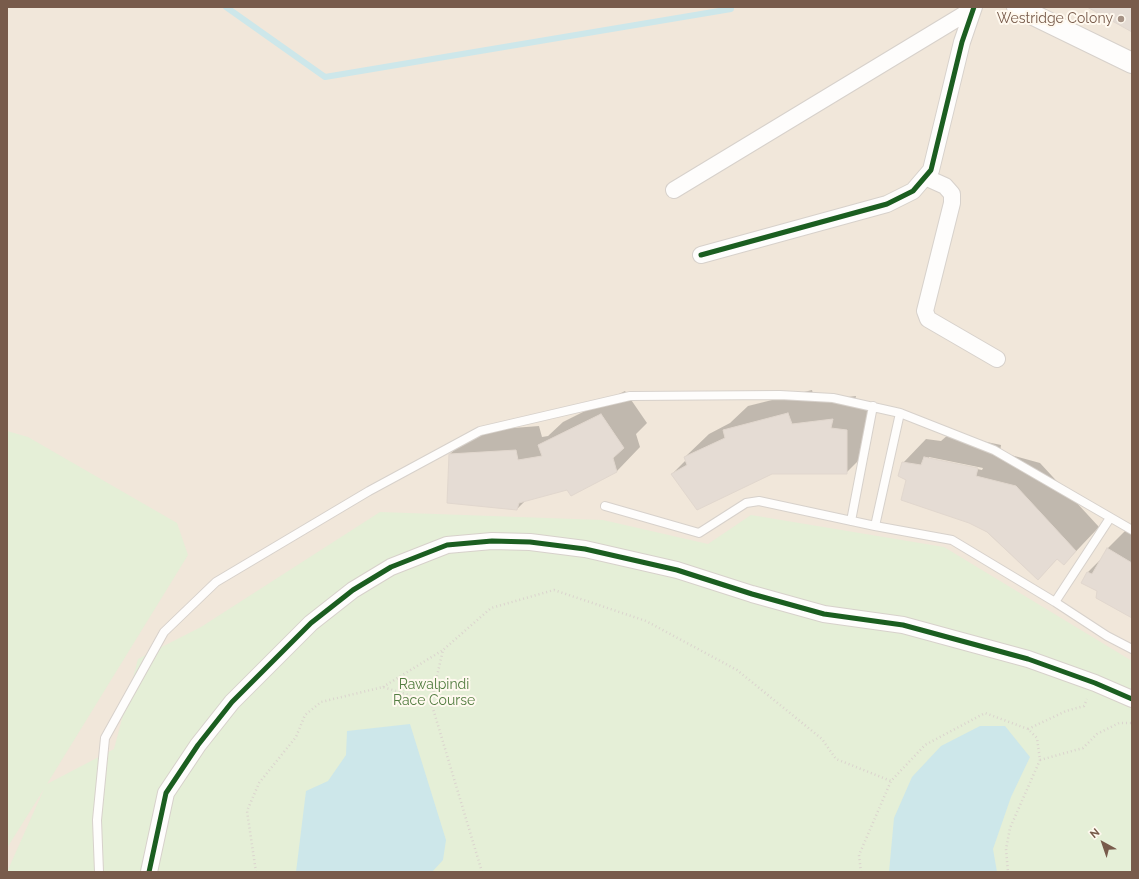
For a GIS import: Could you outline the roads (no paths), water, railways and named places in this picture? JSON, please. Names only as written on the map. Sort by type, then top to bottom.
[{"type":"street","points":[[1017,7],[1132,64]]},
{"type":"street","points":[[701,255],[887,204],[913,191],[931,170],[960,49],[974,8]]},
{"type":"street","points":[[674,190],[974,8]]},
{"type":"street","points":[[926,177],[945,186],[952,194],[952,203],[925,311],[928,319],[997,359]]},
{"type":"street","points":[[148,872],[166,793],[198,745],[232,702],[311,623],[354,590],[391,567],[447,545],[492,541],[530,542],[585,549],[677,570],[752,594],[824,614],[903,624],[1028,660],[1094,683],[1132,699]]},
{"type":"lane","points":[[99,872],[97,820],[105,738],[164,632],[216,582],[369,491],[480,431],[630,396],[780,395],[833,398],[900,413],[994,450],[1132,530]]},
{"type":"lane","points":[[851,521],[873,406]]},
{"type":"lane","points":[[875,526],[900,413]]},
{"type":"lane","points":[[605,506],[694,533],[704,531],[752,501],[952,540],[1055,602],[1107,636],[1132,649]]},
{"type":"lane","points":[[1055,602],[1110,518]]},
{"type":"water","points":[[410,724],[446,840],[443,860],[432,872],[296,872],[306,791],[328,781],[346,755],[347,731]]},
{"type":"water","points":[[980,726],[1005,726],[1030,757],[1011,797],[993,849],[997,872],[889,872],[894,818],[912,777],[941,746]]},
{"type":"waterway","points":[[226,7],[325,77],[731,9],[731,7]]},
{"type":"place","name":"Westridge Colony","points":[[1121,19]]},
{"type":"park label","name":"Rawalpindi Race Course","points":[[434,694]]}]
